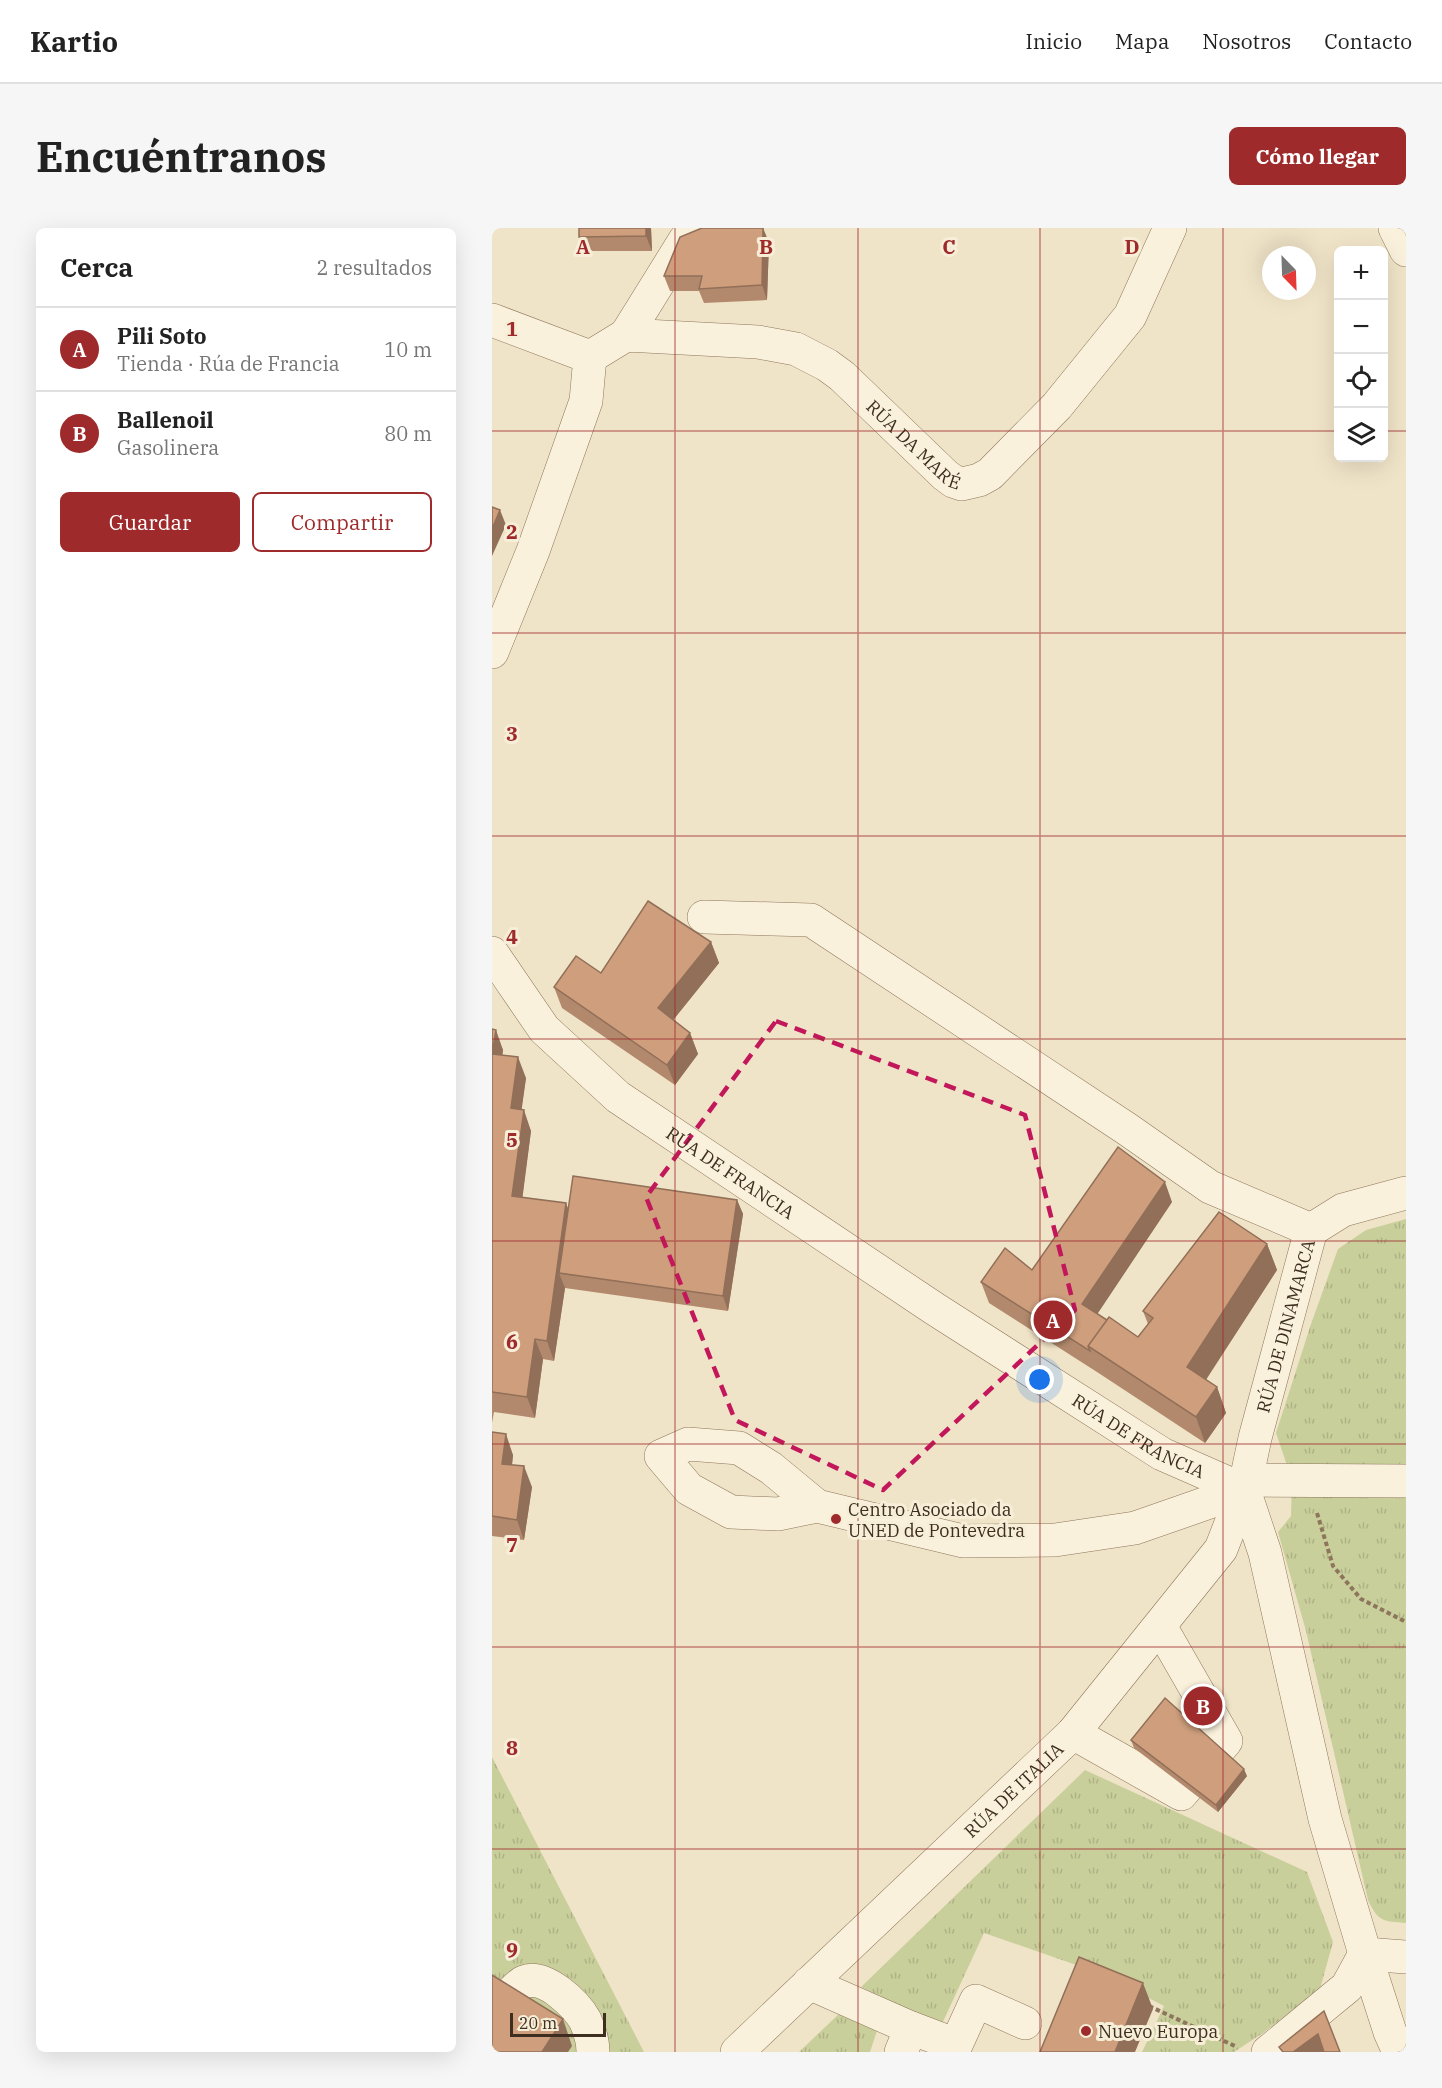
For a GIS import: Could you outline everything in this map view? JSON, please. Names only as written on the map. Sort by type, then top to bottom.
[{"type":"street","points":[[590,357],[626,335],[685,240],[728,228]]},
{"type":"street","name":"RÚA DA MARÉ","points":[[626,335],[758,342],[796,349],[820,360],[842,376],[953,481],[962,484],[971,483],[990,474],[1057,406],[1130,316],[1170,228]]},
{"type":"street","points":[[1395,228],[1406,250]]},
{"type":"street","points":[[492,320],[590,357]]},
{"type":"street","points":[[492,652],[533,551],[586,401],[590,357]]},
{"type":"street","points":[[704,917],[811,920],[1127,1129],[1210,1187],[1311,1230]]},
{"type":"street","name":"RÚA DE FRANCIA","points":[[492,953],[544,1029],[618,1097],[935,1309],[1162,1454],[1245,1485]]},
{"type":"street","name":"RÚA DE DINAMARCA","points":[[1245,1485],[1255,1438],[1311,1230],[1343,1210],[1406,1192]]},
{"type":"street","points":[[818,1506],[963,1541],[1055,1540],[1135,1528],[1245,1485],[1312,1480],[1406,1480]]},
{"type":"street","points":[[1245,1485],[1265,1553],[1325,1819],[1365,1954],[1390,2032],[1399,2052]]},
{"type":"street","name":"RÚA DE ITALIA","points":[[737,2052],[1073,1732],[1221,1549],[1245,1485]]},
{"type":"street","points":[[1073,1732],[1181,1794],[1226,1741],[1160,1626]]},
{"type":"street","points":[[1139,1770],[1202,1698]]},
{"type":"street","points":[[1365,1954],[1406,1957]]},
{"type":"street","points":[[1255,2051],[1347,1987],[1365,1954]]},
{"type":"street","points":[[503,2002],[524,1982],[537,1980],[556,1989],[584,2018],[593,2039],[593,2052]]},
{"type":"street","points":[[809,1983],[906,2040],[956,2045],[976,2001],[1025,2023]]},
{"type":"path","points":[[1312,1480],[1318,1518],[1333,1566],[1360,1599],[1406,1622]]},
{"type":"path","points":[[1140,2001],[1255,2051]]},
{"type":"highlighted area","points":[[776,1021],[1025,1115],[1075,1310],[883,1490],[735,1420],[646,1197]]},
{"type":"green space","points":[[1406,1219],[1406,1923],[1382,1919],[1375,1913],[1368,1900],[1306,1631],[1278,1532],[1291,1516],[1292,1480],[1276,1433],[1338,1249],[1366,1230]]},
{"type":"green space","points":[[492,1757],[644,2052],[492,2052]]},
{"type":"green space","points":[[1085,1770],[1307,1872],[1333,1942],[1320,1989],[1263,2033],[1234,2052],[1142,2052],[1164,2006],[1102,1974],[984,1933],[941,2026],[861,1987]]},
{"type":"green space","points":[[842,2011],[878,2028],[870,2052],[799,2052]]},
{"type":"building","points":[[579,228],[646,228],[646,236],[579,237]]},
{"type":"building","points":[[702,228],[763,228],[762,285],[699,289],[702,276],[664,276],[680,237]]},
{"type":"building","points":[[492,507],[500,510],[492,529]]},
{"type":"building","points":[[648,901],[711,942],[658,1008],[690,1033],[667,1065],[554,987],[576,956],[601,973]]},
{"type":"building","points":[[492,1029],[496,1030],[492,1054]]},
{"type":"building","points":[[492,1054],[518,1057],[511,1108],[524,1110],[512,1196],[566,1203],[547,1341],[535,1339],[527,1397],[492,1392]]},
{"type":"building","points":[[1118,1147],[1165,1182],[1082,1304],[1107,1320],[1088,1346],[1090,1351],[981,1282],[1005,1248],[1032,1270]]},
{"type":"building","points":[[573,1176],[737,1200],[723,1296],[559,1273]]},
{"type":"building","points":[[1219,1212],[1267,1244],[1187,1367],[1217,1387],[1196,1417],[1088,1346],[1109,1317],[1138,1337],[1153,1318],[1143,1311]]},
{"type":"building","points":[[492,1432],[506,1434],[502,1464],[524,1466],[517,1520],[492,1516]]},
{"type":"building","points":[[1165,1698],[1244,1769],[1216,1805],[1131,1740]]},
{"type":"building","points":[[1079,1957],[1143,1983],[1115,2052],[1040,2052]]},
{"type":"building","points":[[492,1975],[563,2019],[542,2052],[492,2052]]},
{"type":"building","points":[[1324,2011],[1340,2052],[1324,2052],[1318,2034],[1293,2052],[1283,2052],[1279,2047]]},
{"type":"place","name":"Pili Soto","points":[[1053,1320]]},
{"type":"place","name":"Centro Asociado da UNED de Pontevedra","points":[[836,1519]]},
{"type":"place","name":"Ballenoil","points":[[1203,1706]]},
{"type":"place","name":"Nuevo Europa","points":[[1086,2031]]}]
